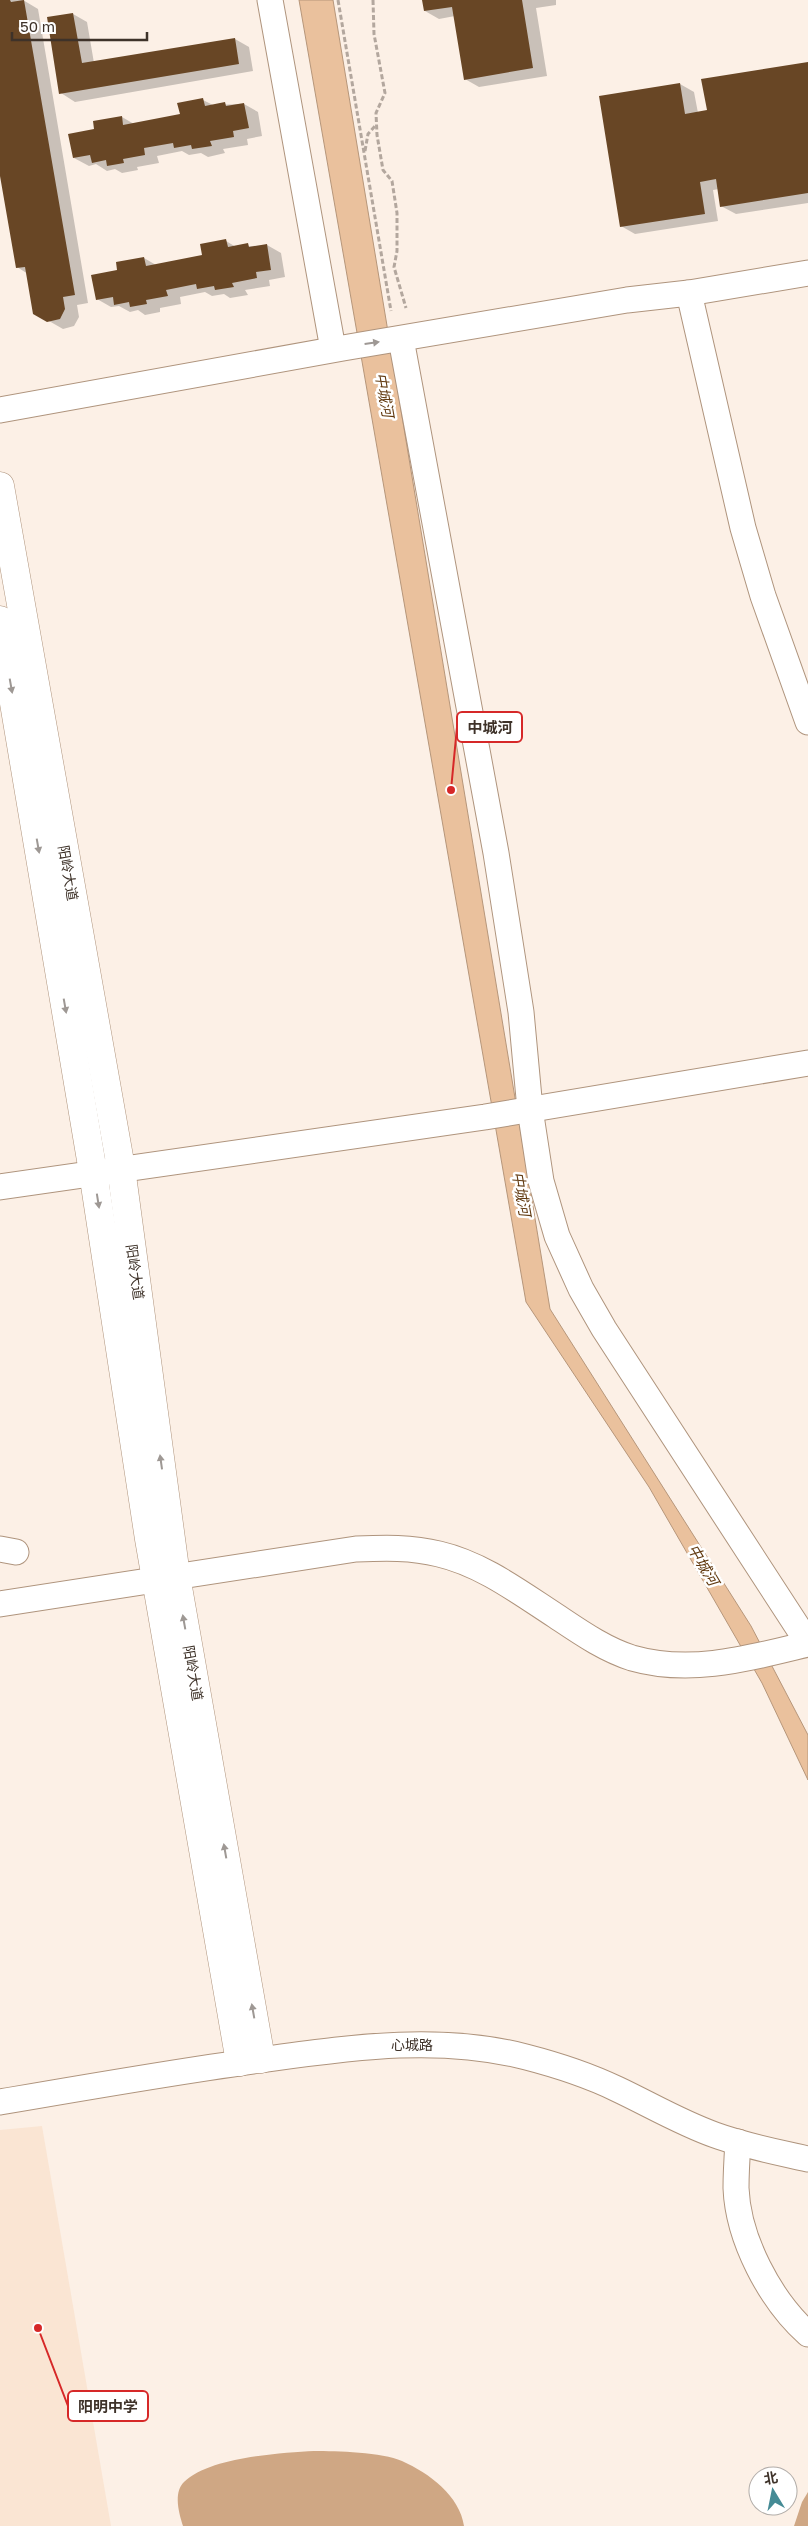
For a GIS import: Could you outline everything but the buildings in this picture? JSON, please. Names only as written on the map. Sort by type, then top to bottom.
[{"type":"main road","name":"阳岭大道","points":[[0,486],[120,1168],[166,1578]]},
{"type":"main road","name":"阳岭大道","points":[[0,620],[94,1172],[251,2061]]},
{"type":"street","points":[[270,0],[338,348]]},
{"type":"street","points":[[0,410],[338,348],[402,339],[627,300],[689,293],[808,273]]},
{"type":"street","points":[[689,293],[743,528],[763,596],[808,722]]},
{"type":"street","points":[[0,1604],[356,1549],[398,1548],[431,1552],[472,1564],[600,1645],[632,1658],[677,1665],[703,1665],[739,1660],[808,1644],[581,1289],[556,1236],[541,1181],[530,1109],[521,1012],[496,853],[402,339]]},
{"type":"street","points":[[0,1187],[120,1168],[485,1117],[808,1063]]},
{"type":"street","name":"心城路","points":[[0,2102],[340,2048],[397,2044],[481,2048],[565,2068],[615,2088],[715,2135],[808,2159]]},
{"type":"street","points":[[738,2142],[736,2189],[740,2214],[747,2238],[780,2302],[808,2334]]},
{"type":"path","points":[[338,0],[391,311]]},
{"type":"path","points":[[373,0],[374,34],[385,93],[376,113],[376,124],[383,170],[392,181],[397,213],[397,251],[394,267],[406,308]]},
{"type":"path","points":[[364,154],[368,134],[376,124]]},
{"type":"shaded area","points":[[42,2126],[111,2526],[0,2526],[0,2130]]},
{"type":"shaded area","points":[[314,2451],[335,2451],[383,2456],[412,2466],[423,2472],[450,2495],[461,2515],[464,2526],[183,2526],[178,2503],[179,2492],[184,2482],[196,2474],[210,2467],[246,2458]]},
{"type":"shaded area","points":[[808,2492],[808,2526],[794,2526],[798,2516],[802,2502]]},
{"type":"water","points":[[299,0],[333,0],[550,1309],[751,1626],[808,1735],[808,1780],[762,1683],[649,1487],[526,1302]]},
{"type":"place","name":"中城河","points":[[451,790]]},
{"type":"place","name":"阳明中学","points":[[38,2328]]}]
